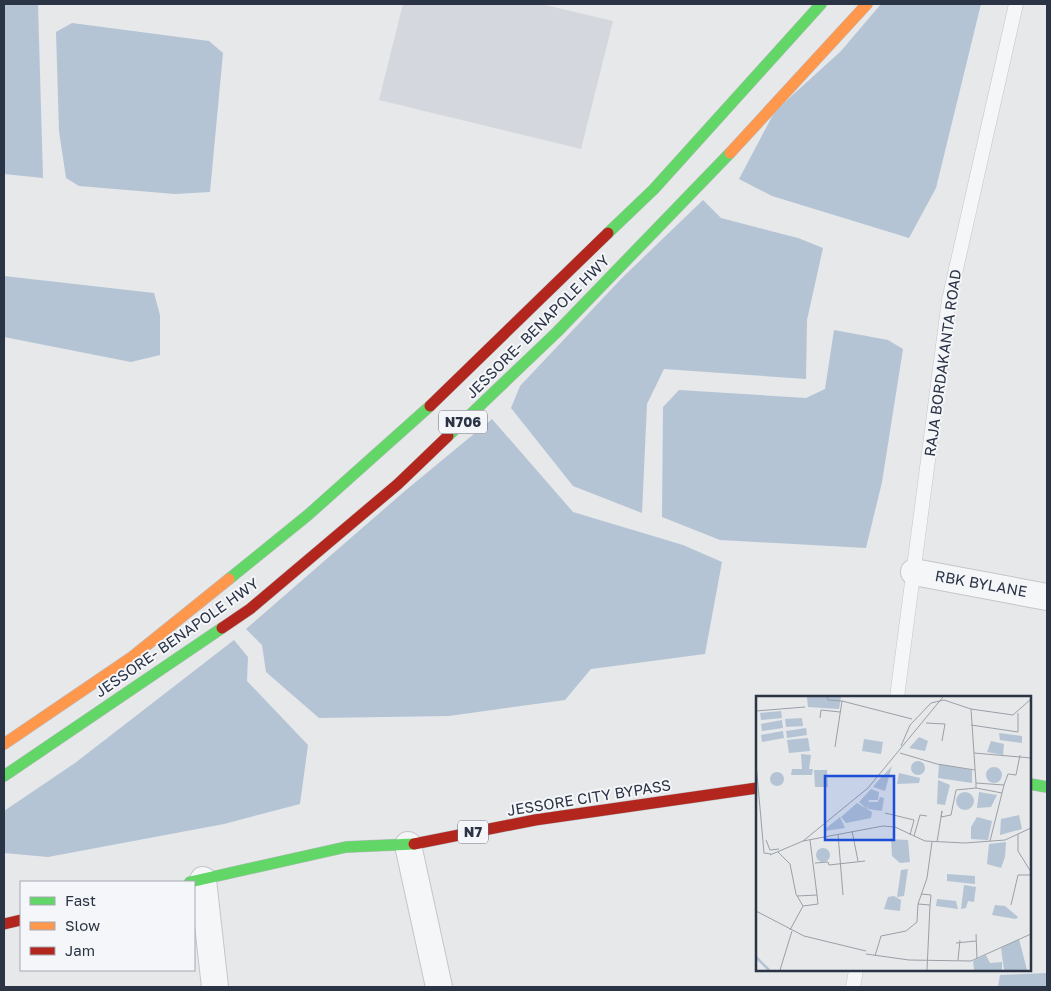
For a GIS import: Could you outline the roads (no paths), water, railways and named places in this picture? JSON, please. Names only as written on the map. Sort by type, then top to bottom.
[{"type":"highway","name":"JESSORE- BENAPOLE HWY","points":[[4,744],[132,657],[308,515],[411,424],[654,189],[821,4]]},
{"type":"highway","name":"JESSORE- BENAPOLE HWY","points":[[4,776],[250,609],[398,484],[557,332],[696,190],[867,4]]},
{"type":"highway","points":[[1031,784],[1047,787]]},
{"type":"highway","name":"JESSORE CITY BYPASS","points":[[196,881],[346,847],[408,845],[535,820],[756,788]]},
{"type":"highway","points":[[4,924],[20,920]]},
{"type":"street","name":"RBK BYLANE","points":[[914,572],[1047,597]]},
{"type":"street","points":[[408,845],[439,987]]},
{"type":"street","points":[[196,881],[215,987]]},
{"type":"lane","name":"RAJA BORDAKANTA ROAD","points":[[897,696],[949,300],[1016,4]]},
{"type":"lane","points":[[853,987],[856,971]]},
{"type":"water","points":[[4,4],[38,4],[43,178],[4,174]]},
{"type":"water","points":[[881,4],[981,4],[936,188],[909,238],[772,196],[739,179],[775,111],[841,51]]},
{"type":"water","points":[[72,23],[209,41],[223,53],[210,192],[175,194],[79,186],[66,178],[59,131],[56,32]]},
{"type":"water","points":[[703,200],[721,218],[798,238],[823,248],[807,320],[806,379],[664,369],[647,404],[642,513],[573,486],[511,408],[520,386],[622,278]]},
{"type":"water","points":[[4,276],[154,293],[160,315],[160,355],[131,362],[4,337]]},
{"type":"water","points":[[834,330],[888,340],[903,349],[882,482],[866,548],[720,540],[662,517],[663,407],[679,390],[806,398],[825,389]]},
{"type":"water","points":[[492,419],[573,512],[683,545],[722,562],[705,654],[591,669],[565,700],[449,716],[319,718],[266,672],[262,645],[246,629],[406,490]]},
{"type":"water","points":[[234,640],[248,657],[247,681],[308,745],[300,804],[224,824],[48,857],[4,853],[4,811],[75,763]]},
{"type":"water","points":[[1047,973],[1047,987],[998,987],[1000,975]]}]
